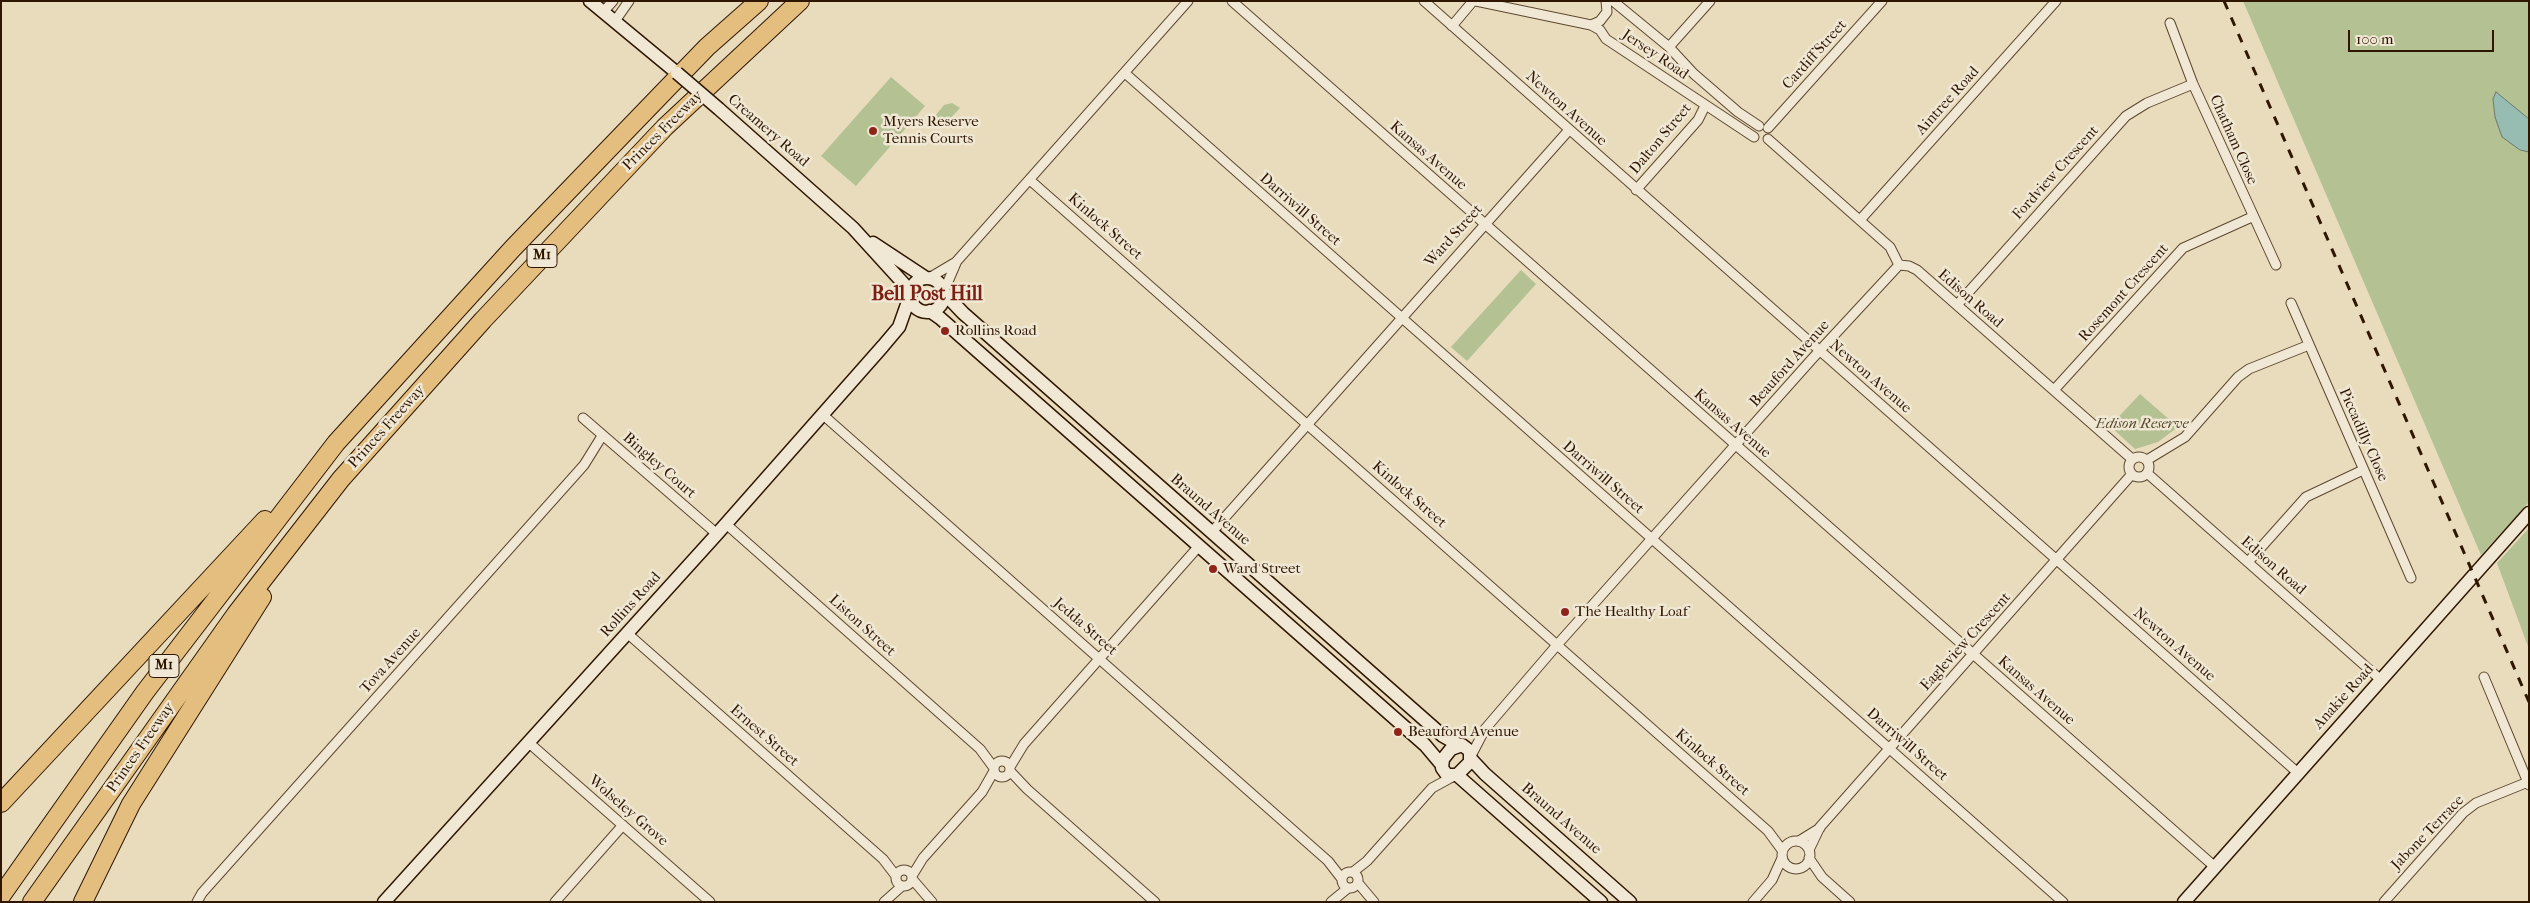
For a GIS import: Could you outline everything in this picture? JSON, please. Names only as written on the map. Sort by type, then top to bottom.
[{"type":"highway","name":"Princes Freeway","points":[[1,896],[88,770],[145,692],[336,443],[527,233],[707,47],[758,1]]},
{"type":"highway","name":"Princes Freeway","points":[[32,902],[230,622],[341,479],[483,320],[665,127],[800,1]]},
{"type":"highway","points":[[1,803],[336,443]]},
{"type":"highway","points":[[83,902],[131,804],[303,528]]},
{"type":"street","name":"Creamery Road","points":[[590,1],[719,109],[853,228],[918,275],[927,278]]},
{"type":"street","points":[[603,12],[613,1]]},
{"type":"street","points":[[615,21],[629,1]]},
{"type":"street","points":[[1188,1],[1031,181],[956,262],[916,282],[910,295],[916,308],[928,311],[1199,546],[1424,745],[1442,765],[1445,774],[1455,775],[1602,902]]},
{"type":"street","name":"Kansas Avenue","points":[[1232,1],[2214,867]]},
{"type":"street","name":"Newton Avenue","points":[[1424,1],[2298,773]]},
{"type":"street","points":[[1452,26],[1474,1]]},
{"type":"street","name":"Jersey Road","points":[[1474,1],[1600,26],[1606,39],[1754,137]]},
{"type":"street","points":[[1600,26],[1607,12],[1606,1]]},
{"type":"street","points":[[1613,1],[1669,47],[1694,74],[1738,112],[1758,126],[1768,128],[1770,133],[1768,139],[1761,142],[1754,137],[1754,132],[1758,126]]},
{"type":"street","points":[[1669,47],[1710,1]]},
{"type":"street","name":"Cardiff Street","points":[[1768,128],[1882,1]]},
{"type":"street","name":"Aintree Road","points":[[1860,220],[2056,1]]},
{"type":"street","points":[[1607,12],[1619,11],[1628,14]]},
{"type":"street","name":"Chatham Close","points":[[2170,23],[2193,84],[2252,217],[2276,265]]},
{"type":"street","name":"Darriwill Street","points":[[1126,74],[2063,902]]},
{"type":"street","name":"Fordview Crescent","points":[[1957,305],[2126,116],[2147,103],[2193,84]]},
{"type":"street","name":"Dalton Street","points":[[1636,190],[1698,120],[1706,106]]},
{"type":"street","name":"Ward Street","points":[[886,899],[982,792],[1007,773],[1024,744],[1569,130]]},
{"type":"street","points":[[1768,139],[1890,247],[1899,265]]},
{"type":"street","name":"Kinlock Street","points":[[1031,181],[1768,831],[1782,854],[1796,868]]},
{"type":"street","name":"Rosemont Crescent","points":[[2054,390],[2183,248],[2252,217]]},
{"type":"street","name":"Creamery Road","points":[[853,228],[904,284],[910,295]]},
{"type":"street","points":[[928,311],[939,305],[956,262]]},
{"type":"street","name":"Edison Road","points":[[1899,265],[1910,266],[1917,270],[2132,459]]},
{"type":"street","name":"Beauford Avenue","points":[[1471,757],[1485,729],[1557,645],[1819,351],[1899,265]]},
{"type":"street","points":[[927,278],[938,281],[944,293]]},
{"type":"street","name":"Braund Avenue","points":[[944,293],[963,313],[1211,533],[1443,736],[1460,745]]},
{"type":"street","name":"Rollins Road","points":[[899,327],[910,295]]},
{"type":"street","name":"Piccadilly Close","points":[[2291,303],[2411,578]]},
{"type":"street","name":"Rollins Road","points":[[384,902],[726,524],[899,327],[928,311]]},
{"type":"street","points":[[2147,460],[2150,468],[2147,473],[2138,477],[2132,474],[2129,468],[2132,459],[2138,457],[2147,460],[2185,437],[2244,373],[2309,345]]},
{"type":"street","name":"Jedda Street","points":[[822,414],[1372,900]]},
{"type":"street","name":"Bingley Court","points":[[583,418],[717,534]]},
{"type":"street","name":"Tova Avenue","points":[[197,902],[202,893],[584,466],[602,436]]},
{"type":"street","points":[[2248,562],[2306,497],[2364,470]]},
{"type":"street","name":"Edison Road","points":[[2147,473],[2381,680]]},
{"type":"street","name":"Eagleview Crescent","points":[[1796,868],[1809,854],[1820,828],[2132,474]]},
{"type":"street","name":"Anakie Road","points":[[2184,902],[2529,513]]},
{"type":"street","name":"Liston Street","points":[[726,524],[980,749],[994,769],[1007,773]]},
{"type":"street","name":"Ernest Street","points":[[627,633],[929,899]]},
{"type":"street","points":[[2484,677],[2528,784]]},
{"type":"street","name":"Beauford Avenue","points":[[1460,745],[1485,729]]},
{"type":"street","name":"Wolseley Grove","points":[[528,742],[710,902]]},
{"type":"street","name":"Ward Street","points":[[982,792],[1001,760],[1024,744]]},
{"type":"street","points":[[1331,901],[1432,788],[1448,751],[1460,745],[1468,749],[1471,757],[1465,769],[1432,788]]},
{"type":"street","name":"Liston Street","points":[[980,749],[1001,760],[1007,773]]},
{"type":"street","name":"Braund Avenue","points":[[1471,757],[1485,774],[1630,902]]},
{"type":"street","points":[[1007,773],[1155,902]]},
{"type":"street","name":"Jabone Terrace","points":[[2384,902],[2463,813],[2476,803],[2528,784]]},
{"type":"street","points":[[555,902],[622,825]]},
{"type":"street","name":"Eagleview Crescent","points":[[1782,854],[1795,842],[1820,828]]},
{"type":"street","name":"Kinlock Street","points":[[1768,831],[1795,842],[1809,854]]},
{"type":"street","points":[[1753,902],[1772,880],[1782,854]]},
{"type":"street","points":[[1809,854],[1822,877],[1850,902]]},
{"type":"street","points":[[1772,880],[1796,868],[1822,877]]},
{"type":"green space","points":[[2243,1],[2529,1],[2529,502],[2481,555]]},
{"type":"green space","name":"Myers Reserve Tennis Courts","points":[[891,77],[925,106],[856,186],[821,156]]},
{"type":"green space","points":[[952,103],[960,108],[945,124],[935,116],[944,105]]},
{"type":"green space","points":[[1521,270],[1536,284],[1467,361],[1451,347]]},
{"type":"green space","name":"Edison Reserve","points":[[2140,394],[2178,427],[2158,442],[2135,449],[2110,426]]},
{"type":"green space","points":[[2529,528],[2529,649],[2497,563]]},
{"type":"water","points":[[2496,92],[2529,119],[2529,152],[2520,150],[2502,137],[2495,117],[2493,99]]},
{"type":"railway","points":[[2224,1],[2529,702]]},
{"type":"place","name":"Myers Reserve Tennis Courts","points":[[873,131]]},
{"type":"place","name":"Rollins Road","points":[[945,331]]},
{"type":"place","name":"Ward Street","points":[[1213,569]]},
{"type":"place","name":"The Healthy Loaf","points":[[1565,612]]},
{"type":"place","name":"Beauford Avenue","points":[[1398,732]]},
{"type":"district","name":"Bell Post Hill","points":[[927,295]]}]
